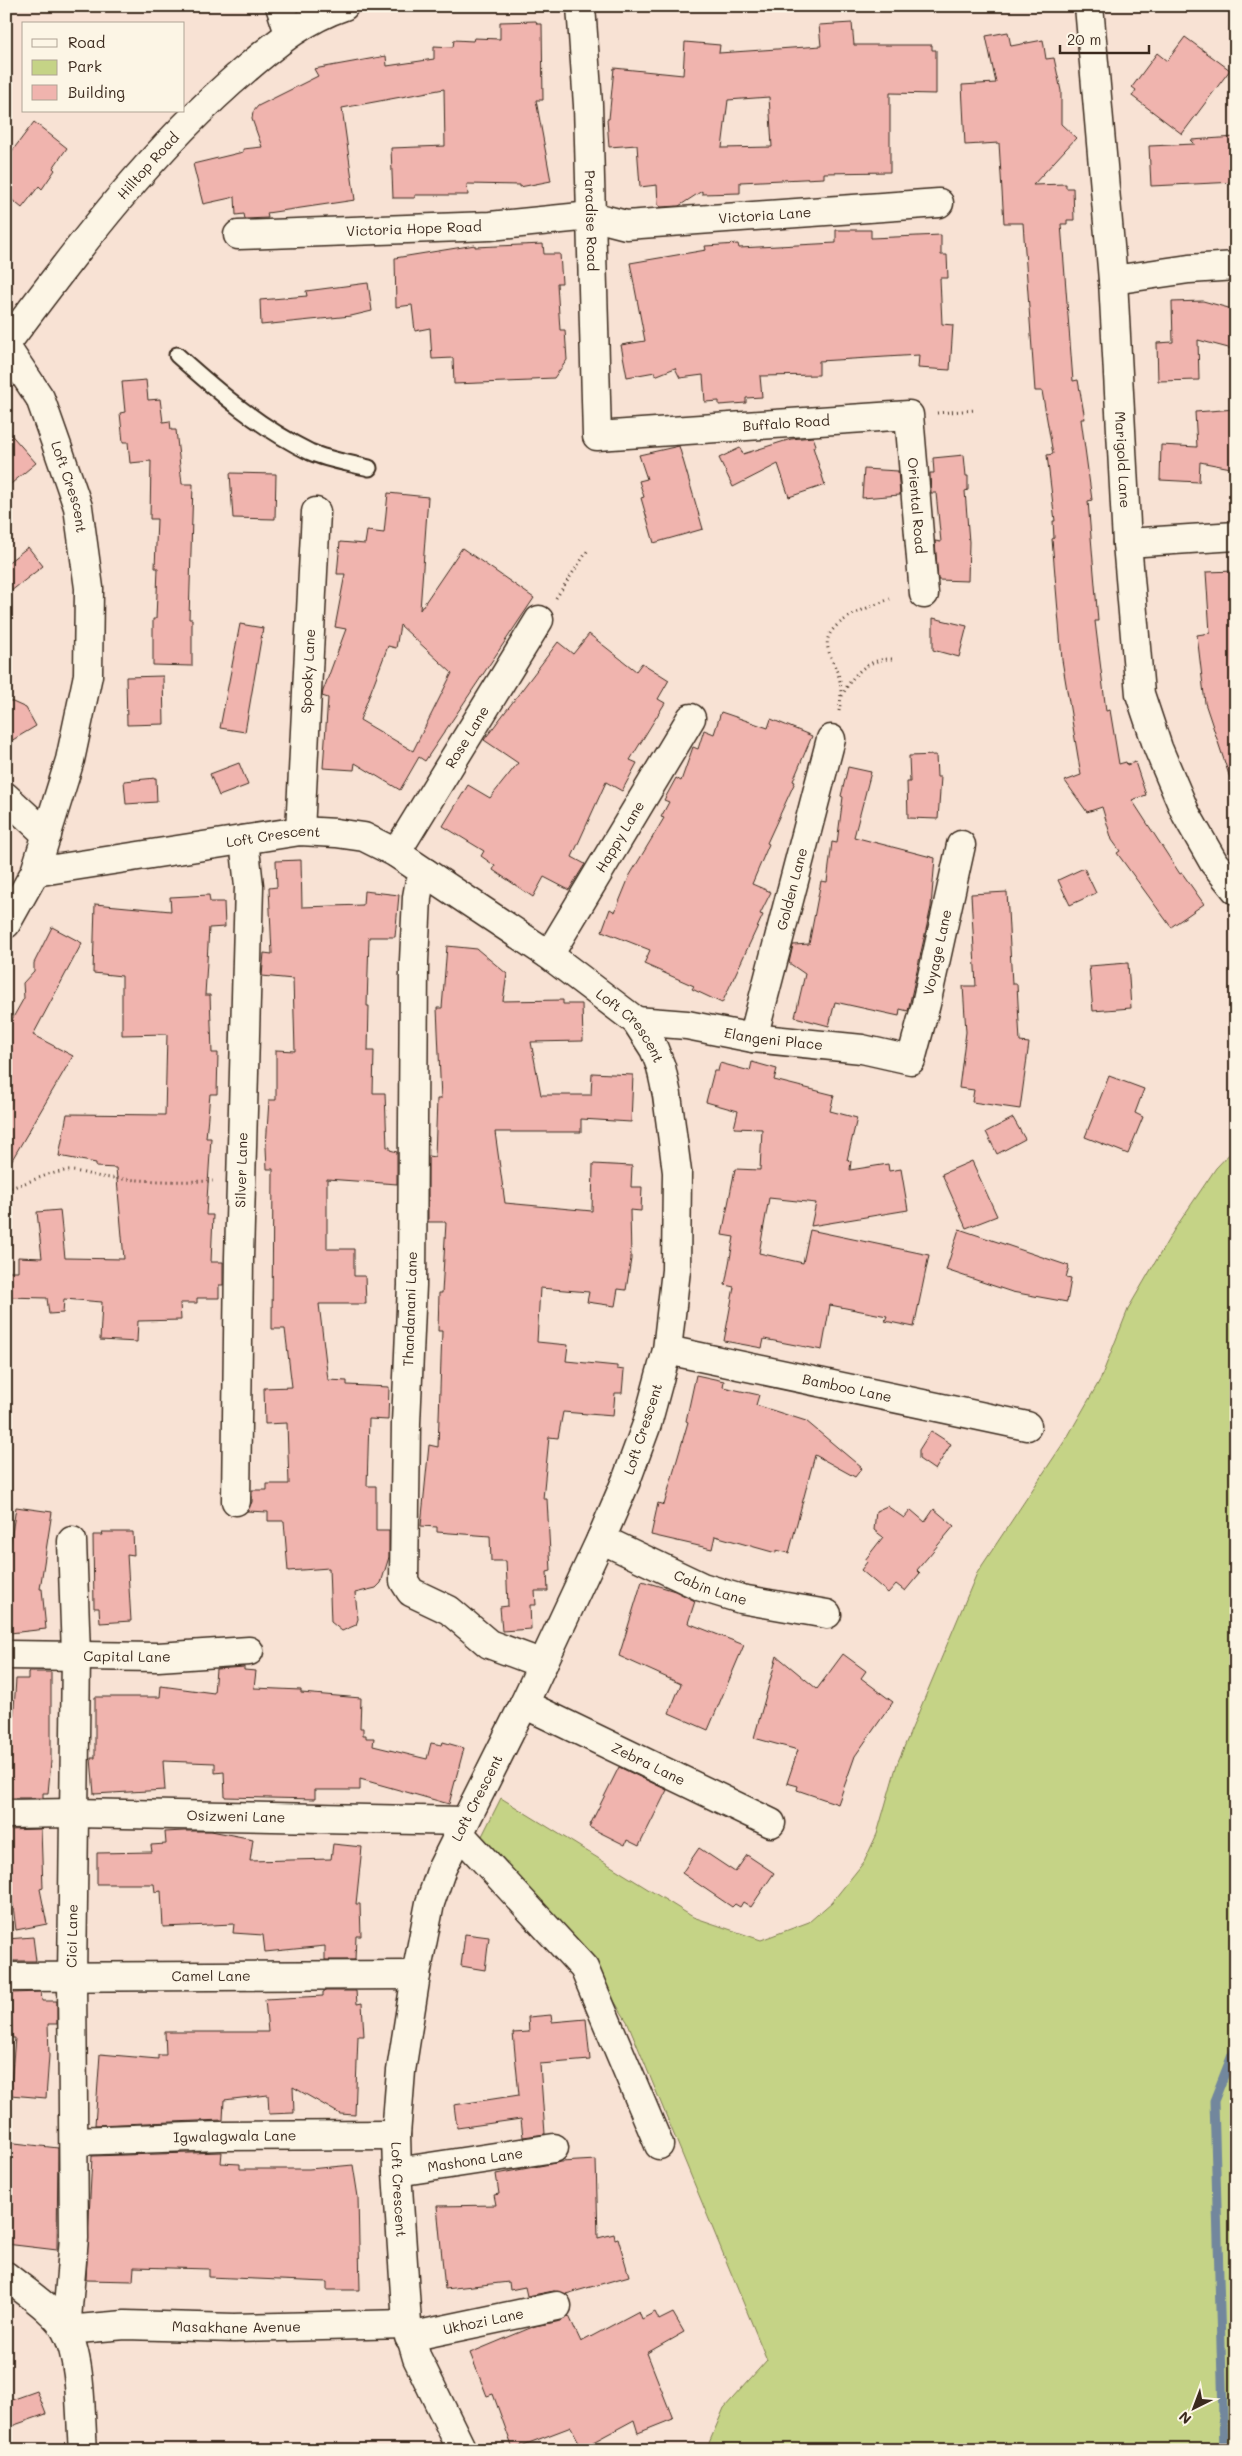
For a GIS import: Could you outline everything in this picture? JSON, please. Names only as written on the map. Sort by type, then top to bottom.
[{"type":"street","points":[[280,6],[289,32]]},
{"type":"street","name":"Hilltop Road","points":[[6,345],[65,266],[134,181],[217,94],[289,32],[344,6]]},
{"type":"street","name":"Paradise Road","points":[[581,6],[588,105],[597,436]]},
{"type":"street","name":"Marigold Lane","points":[[1088,6],[1113,280],[1127,543],[1140,694],[1158,748],[1186,814],[1214,864],[1236,890]]},
{"type":"street","name":"Victoria Lane","points":[[591,216],[626,225],[938,204]]},
{"type":"street","name":"Victoria Hope Road","points":[[238,235],[490,226],[591,216]]},
{"type":"street","points":[[1113,280],[1189,269],[1236,266]]},
{"type":"street","name":"Loft Crescent","points":[[6,345],[40,398],[78,507],[89,588],[88,675],[70,760],[35,872],[6,924]]},
{"type":"street","name":"Buffalo Road","points":[[597,436],[909,416]]},
{"type":"street","name":"Oriental Road","points":[[909,416],[924,594]]},
{"type":"street","name":"Spooky Lane","points":[[300,831],[316,512]]},
{"type":"street","points":[[1127,543],[1236,536]]},
{"type":"street","name":"Rose Lane","points":[[396,853],[538,620]]},
{"type":"street","name":"Happy Lane","points":[[549,955],[691,718]]},
{"type":"street","name":"Golden Lane","points":[[753,1038],[831,739]]},
{"type":"street","points":[[6,797],[47,835]]},
{"type":"street","name":"Loft Crescent","points":[[35,872],[300,831],[364,837],[396,853],[549,955],[636,1021],[654,1049],[661,1067],[667,1095],[677,1172],[676,1270],[667,1350],[647,1424],[626,1481],[601,1539],[524,1704],[442,1868],[430,1903],[401,2070],[396,2135],[396,2172],[408,2330],[435,2399],[462,2450]]},
{"type":"street","name":"Silver Lane","points":[[236,1501],[241,1180],[249,886],[244,840]]},
{"type":"street","name":"Voyage Lane","points":[[911,1060],[962,846]]},
{"type":"street","name":"Thandanani Lane","points":[[426,873],[419,886],[417,897],[414,961],[412,1286],[406,1423],[404,1581],[412,1592],[449,1610],[488,1644],[543,1664]]},
{"type":"street","name":"Elangeni Place","points":[[636,1021],[687,1025],[753,1038],[862,1049],[911,1060]]},
{"type":"street","name":"Bamboo Lane","points":[[667,1350],[1027,1426]]},
{"type":"street","name":"Cabin Lane","points":[[601,1539],[702,1587],[741,1599],[827,1614]]},
{"type":"street","name":"Cici Lane","points":[[66,2330],[74,2238],[72,1979],[76,1654],[72,1542]]},
{"type":"street","name":"Capital Lane","points":[[6,1655],[76,1654],[158,1657],[248,1651]]},
{"type":"street","name":"Zebra Lane","points":[[524,1704],[771,1823]]},
{"type":"street","name":"Osizweni Lane","points":[[6,1814],[74,1813],[462,1827]]},
{"type":"street","points":[[462,1827],[584,1968],[658,2145]]},
{"type":"street","name":"Camel Lane","points":[[6,1977],[72,1979],[227,1975],[416,1975]]},
{"type":"street","name":"Igwalagwala Lane","points":[[74,2141],[221,2136],[396,2135]]},
{"type":"street","name":"Mashona Lane","points":[[396,2172],[554,2148]]},
{"type":"street","points":[[6,2276],[48,2311],[66,2330],[75,2353],[83,2450]]},
{"type":"street","name":"Ukhozi Lane","points":[[408,2330],[557,2306]]},
{"type":"street","name":"Masakhane Avenue","points":[[66,2330],[125,2325],[408,2330]]},
{"type":"lane","points":[[177,355],[235,405],[285,438],[310,452],[328,459],[369,468]]},
{"type":"path","points":[[909,416],[975,410]]},
{"type":"path","points":[[538,620],[588,550]]},
{"type":"path","points":[[841,697],[839,678],[827,651],[828,637],[844,619],[890,599]]},
{"type":"path","points":[[831,739],[841,697],[850,680],[871,664],[892,659]]},
{"type":"path","points":[[6,1189],[47,1175],[66,1171],[80,1171],[101,1177],[206,1181],[241,1180]]},
{"type":"green space","points":[[1236,1147],[1236,2450],[706,2450],[724,2408],[767,2360],[628,2023],[573,1936],[480,1840],[501,1798],[693,1917],[761,1940],[809,1922],[832,1902],[864,1862],[877,1834],[897,1764],[977,1573],[1068,1436],[1100,1380],[1129,1307],[1174,1230],[1216,1168]]},
{"type":"building","points":[[536,21],[537,24],[542,24],[543,100],[536,100],[551,181],[520,187],[520,185],[467,184],[468,195],[415,195],[415,198],[393,198],[391,148],[445,146],[444,89],[342,108],[355,200],[267,213],[268,218],[245,219],[244,214],[236,215],[235,197],[203,204],[193,164],[243,152],[243,149],[262,147],[252,119],[253,112],[258,106],[318,76],[314,69],[386,56],[387,66],[434,59],[434,46],[453,47],[454,40],[473,41],[474,38],[500,39],[500,22]]},
{"type":"building","points":[[852,23],[854,45],[932,45],[932,50],[936,50],[936,94],[890,93],[890,172],[824,173],[824,178],[740,182],[740,193],[702,194],[702,191],[679,206],[661,207],[658,205],[657,185],[640,187],[637,145],[609,147],[607,119],[609,119],[614,68],[683,75],[685,42],[720,45],[719,53],[821,46],[819,25]],"holes":[[[769,97],[772,147],[722,148],[728,100]]]},
{"type":"building","points":[[1008,32],[1011,46],[1043,40],[1046,59],[1054,58],[1061,91],[1061,124],[1076,138],[1033,185],[1066,184],[1066,188],[1073,188],[1074,220],[1067,220],[1067,224],[1061,224],[1073,381],[1078,380],[1085,419],[1081,419],[1092,500],[1088,501],[1098,621],[1095,621],[1106,711],[1110,710],[1119,764],[1126,762],[1127,765],[1135,762],[1146,795],[1132,800],[1180,874],[1182,873],[1204,904],[1171,927],[1117,853],[1120,851],[1112,840],[1102,807],[1087,812],[1065,781],[1081,775],[1062,660],[1052,539],[1054,538],[1053,521],[1055,521],[1047,455],[1053,454],[1042,391],[1035,391],[1023,223],[1004,223],[999,143],[965,145],[962,85],[996,83],[986,36]]},
{"type":"building","points":[[1185,37],[1230,70],[1182,134],[1132,96],[1136,90],[1132,87],[1157,53],[1167,61]]},
{"type":"building","points":[[34,122],[67,148],[53,168],[55,170],[42,189],[39,186],[22,208],[6,195],[6,159]]},
{"type":"building","points":[[1236,137],[1236,182],[1151,186],[1149,146],[1195,144],[1191,140]]},
{"type":"building","points":[[836,230],[871,230],[871,238],[941,235],[941,255],[947,255],[948,278],[940,278],[942,324],[953,325],[950,370],[918,368],[919,355],[819,361],[819,375],[760,376],[762,397],[746,398],[746,403],[719,405],[719,401],[705,402],[703,375],[680,378],[675,368],[655,376],[655,372],[627,377],[621,345],[645,341],[630,263],[706,250],[705,246],[738,244],[739,248],[836,243]]},
{"type":"building","points":[[543,244],[544,254],[560,254],[562,283],[557,283],[560,330],[565,330],[567,360],[554,378],[531,379],[531,381],[454,384],[453,358],[432,359],[430,328],[415,331],[412,305],[396,307],[395,258],[475,245],[475,247]]},
{"type":"building","points":[[368,283],[372,311],[351,316],[261,325],[260,300],[307,296],[306,291]]},
{"type":"building","points":[[1203,301],[1236,310],[1236,350],[1198,340],[1199,380],[1158,381],[1157,343],[1173,342],[1172,302]]},
{"type":"building","points":[[146,380],[148,400],[160,399],[163,422],[170,421],[171,430],[176,430],[182,484],[193,484],[189,619],[192,619],[192,666],[153,665],[153,619],[156,619],[158,568],[155,568],[157,519],[150,519],[151,461],[130,463],[128,442],[123,442],[120,413],[125,412],[122,382]]},
{"type":"building","points":[[1236,409],[1236,469],[1200,462],[1199,482],[1160,480],[1161,445],[1197,447],[1195,412]]},
{"type":"building","points":[[6,429],[36,463],[6,488]]},
{"type":"building","points":[[813,437],[816,445],[813,447],[825,485],[789,497],[778,464],[733,487],[719,458],[740,448],[743,454],[791,439]]},
{"type":"building","points":[[679,446],[703,529],[654,543],[641,498],[644,497],[639,481],[647,479],[639,455]]},
{"type":"building","points":[[964,455],[966,476],[968,476],[968,490],[965,491],[969,542],[968,581],[938,580],[935,541],[941,542],[936,493],[931,493],[930,473],[934,473],[933,458]]},
{"type":"building","points":[[864,469],[898,471],[900,495],[862,498]]},
{"type":"building","points":[[230,473],[276,474],[275,519],[233,518]]},
{"type":"building","points":[[388,493],[428,497],[420,610],[462,548],[534,598],[425,761],[419,757],[400,790],[355,763],[354,770],[323,768],[328,698],[322,696],[346,629],[335,627],[345,574],[337,574],[340,542],[365,544],[367,531],[384,533]],"holes":[[[400,625],[452,673],[413,751],[360,720],[388,646],[396,648]]]},
{"type":"building","points":[[28,547],[43,566],[6,595],[6,564]]},
{"type":"building","points":[[1236,571],[1236,781],[1231,781],[1205,703],[1197,635],[1210,633],[1206,572]]},
{"type":"building","points":[[933,618],[967,626],[959,657],[933,650]]},
{"type":"building","points":[[240,624],[263,628],[245,732],[220,728]]},
{"type":"building","points":[[589,634],[636,671],[642,663],[669,680],[658,699],[665,703],[630,760],[637,763],[622,791],[606,782],[572,857],[585,864],[569,890],[544,877],[533,897],[493,870],[495,866],[481,856],[484,851],[443,826],[468,785],[490,798],[518,763],[484,740],[558,642],[573,654]]},
{"type":"building","points":[[163,676],[164,724],[127,725],[126,677]]},
{"type":"building","points":[[6,699],[26,708],[36,726],[6,744]]},
{"type":"building","points":[[721,712],[768,728],[771,719],[812,736],[793,781],[795,782],[767,843],[769,844],[752,884],[771,892],[760,914],[763,915],[722,1003],[692,989],[694,986],[644,964],[650,950],[602,931],[610,909],[615,912],[630,875],[664,818],[661,817],[669,802],[664,800],[676,778],[681,781],[693,747],[698,749],[704,730],[714,734]]},
{"type":"building","points":[[936,755],[937,777],[941,777],[938,819],[908,818],[907,782],[910,782],[909,756]]},
{"type":"building","points":[[239,763],[248,785],[219,796],[210,774]]},
{"type":"building","points":[[848,767],[871,772],[854,837],[935,858],[931,907],[908,1011],[900,1009],[899,1016],[835,1002],[829,1026],[795,1017],[805,974],[789,963],[793,945],[809,944],[821,881],[827,882],[832,842],[837,843],[843,797],[841,796]]},
{"type":"building","points":[[156,778],[157,802],[126,804],[124,781]]},
{"type":"building","points":[[301,860],[302,907],[363,905],[364,891],[399,895],[395,937],[369,937],[367,1006],[369,1006],[368,1051],[374,1051],[373,1093],[385,1093],[387,1147],[397,1152],[397,1184],[327,1179],[327,1249],[354,1249],[354,1276],[365,1276],[366,1304],[319,1304],[328,1380],[347,1381],[347,1385],[389,1387],[388,1420],[369,1419],[367,1486],[376,1486],[376,1531],[389,1531],[389,1557],[381,1583],[376,1588],[355,1593],[358,1619],[356,1625],[342,1631],[331,1622],[329,1568],[288,1571],[284,1521],[268,1521],[268,1512],[247,1511],[252,1502],[252,1490],[267,1490],[267,1484],[289,1484],[287,1423],[265,1424],[264,1388],[292,1387],[285,1329],[272,1329],[273,1169],[267,1169],[266,1147],[269,1100],[276,1100],[276,1050],[295,1051],[293,979],[262,976],[264,953],[272,954],[269,888],[277,887],[276,861]]},
{"type":"building","points":[[1084,868],[1096,893],[1070,905],[1058,880]]},
{"type":"building","points":[[1007,892],[1012,984],[1017,984],[1020,1042],[1029,1043],[1020,1109],[972,1102],[974,1090],[959,1088],[966,1032],[963,986],[976,986],[971,894]]},
{"type":"building","points":[[209,895],[210,902],[224,902],[225,927],[209,928],[205,995],[210,995],[212,1053],[218,1053],[217,1094],[210,1094],[206,1138],[211,1138],[206,1215],[213,1215],[211,1262],[223,1262],[223,1285],[219,1285],[219,1298],[197,1298],[197,1303],[180,1303],[181,1320],[138,1321],[137,1342],[100,1340],[102,1302],[64,1299],[63,1313],[49,1314],[47,1298],[6,1297],[6,1271],[18,1271],[18,1257],[42,1258],[37,1212],[60,1210],[65,1258],[124,1259],[116,1168],[96,1167],[96,1163],[59,1156],[67,1114],[165,1115],[167,1034],[122,1035],[122,976],[93,973],[95,904],[171,911],[170,897]]},
{"type":"building","points":[[52,927],[82,943],[33,1035],[73,1056],[6,1170],[6,1030],[24,998],[23,983],[34,971],[34,963]]},
{"type":"building","points":[[447,946],[477,949],[507,974],[503,1001],[563,1000],[563,1004],[582,1004],[583,1041],[531,1042],[541,1095],[591,1095],[592,1073],[633,1075],[631,1122],[581,1119],[581,1132],[495,1132],[505,1203],[592,1211],[593,1164],[632,1166],[631,1187],[642,1187],[641,1211],[630,1210],[631,1259],[626,1290],[618,1289],[615,1306],[587,1302],[589,1292],[540,1288],[537,1342],[568,1345],[566,1361],[617,1366],[617,1369],[624,1370],[622,1393],[615,1393],[613,1416],[563,1412],[558,1438],[549,1437],[543,1499],[547,1499],[551,1571],[547,1572],[548,1591],[535,1591],[536,1605],[530,1605],[531,1629],[502,1631],[500,1607],[508,1606],[506,1561],[491,1561],[490,1536],[437,1532],[437,1527],[421,1526],[429,1445],[438,1447],[442,1331],[438,1331],[439,1293],[442,1293],[446,1222],[428,1222],[428,1156],[435,1157],[437,1099],[441,1099],[437,1008],[442,1008]]},
{"type":"building","points":[[1128,963],[1131,1008],[1093,1011],[1089,966]]},
{"type":"building","points":[[752,1062],[777,1069],[774,1080],[834,1095],[830,1111],[857,1118],[847,1160],[851,1161],[850,1170],[888,1164],[889,1171],[901,1169],[908,1210],[811,1226],[816,1203],[769,1198],[759,1253],[803,1263],[810,1230],[929,1255],[914,1327],[885,1321],[887,1316],[830,1305],[822,1350],[764,1339],[762,1348],[724,1341],[734,1287],[725,1285],[734,1237],[722,1235],[735,1169],[760,1170],[762,1129],[734,1128],[738,1111],[706,1102],[714,1071],[718,1071],[720,1063],[750,1071]]},
{"type":"building","points":[[1109,1076],[1144,1089],[1135,1113],[1143,1117],[1128,1154],[1085,1137]]},
{"type":"building","points":[[1013,1118],[1025,1139],[997,1154],[986,1132]]},
{"type":"building","points":[[972,1161],[997,1216],[966,1228],[942,1174]]},
{"type":"building","points":[[959,1229],[1069,1266],[1066,1278],[1071,1279],[1067,1302],[1012,1292],[946,1270]]},
{"type":"building","points":[[696,1375],[724,1381],[723,1387],[759,1395],[756,1405],[806,1421],[862,1468],[855,1477],[815,1455],[789,1553],[776,1550],[776,1553],[715,1536],[712,1549],[651,1535],[658,1503],[664,1505],[688,1422],[686,1421]]},
{"type":"building","points":[[931,1431],[951,1444],[935,1470],[919,1459],[919,1450]]},
{"type":"building","points":[[887,1506],[904,1518],[911,1510],[925,1522],[934,1509],[954,1526],[917,1570],[920,1573],[905,1591],[896,1584],[888,1593],[861,1570],[867,1562],[865,1560],[883,1537],[874,1530],[876,1511]]},
{"type":"building","points":[[16,1507],[52,1512],[40,1589],[42,1589],[46,1629],[10,1633],[6,1574]]},
{"type":"building","points":[[102,1532],[133,1532],[134,1555],[127,1554],[131,1621],[100,1623],[99,1608],[94,1608],[93,1535],[103,1535]]},
{"type":"building","points":[[642,1581],[675,1591],[695,1601],[688,1623],[744,1645],[708,1730],[669,1713],[681,1684],[619,1656]]},
{"type":"building","points":[[843,1654],[866,1671],[861,1678],[893,1702],[855,1756],[838,1804],[797,1790],[798,1786],[787,1783],[798,1750],[754,1738],[777,1656],[817,1689]]},
{"type":"building","points":[[244,1667],[244,1670],[256,1671],[254,1688],[301,1690],[301,1693],[361,1698],[360,1728],[363,1728],[363,1735],[366,1735],[366,1738],[374,1738],[373,1746],[427,1759],[431,1743],[442,1745],[443,1742],[464,1748],[449,1804],[360,1779],[360,1790],[315,1790],[315,1799],[225,1797],[224,1772],[215,1773],[215,1763],[163,1761],[165,1790],[94,1794],[91,1758],[95,1758],[95,1697],[160,1697],[161,1686],[214,1693],[216,1669]]},
{"type":"building","points":[[28,1672],[51,1672],[51,1761],[48,1793],[43,1793],[43,1798],[6,1798],[6,1768],[10,1768],[16,1679],[28,1679]]},
{"type":"building","points":[[619,1767],[667,1790],[639,1846],[627,1840],[625,1845],[589,1827]]},
{"type":"building","points":[[41,1829],[43,1888],[40,1889],[47,1924],[16,1930],[11,1890],[7,1890],[6,1830]]},
{"type":"building","points":[[211,1831],[253,1839],[250,1861],[331,1859],[333,1844],[362,1847],[356,1904],[360,1904],[361,1936],[356,1936],[355,1960],[325,1960],[325,1946],[265,1952],[263,1935],[233,1933],[234,1924],[163,1927],[161,1891],[155,1892],[154,1884],[97,1884],[97,1853],[152,1852],[151,1845],[166,1844],[165,1832]]},
{"type":"building","points":[[699,1848],[735,1872],[747,1855],[774,1873],[751,1907],[743,1902],[740,1907],[735,1904],[732,1907],[682,1873]]},
{"type":"building","points":[[465,1934],[489,1937],[485,1970],[461,1966]]},
{"type":"building","points":[[33,1937],[36,1961],[9,1961],[7,1939]]},
{"type":"building","points":[[356,1991],[357,2004],[362,2003],[364,2036],[358,2036],[355,2115],[340,2114],[293,2087],[294,2113],[269,2114],[268,2095],[224,2100],[223,2120],[95,2125],[100,2054],[158,2059],[158,2055],[166,2055],[165,2032],[268,2032],[265,1999],[323,1996],[323,1992]]},
{"type":"building","points":[[41,1992],[42,2001],[57,2001],[57,2024],[48,2024],[49,2056],[46,2098],[10,2095],[15,2038],[12,2038],[11,1993]]},
{"type":"building","points":[[551,2015],[552,2022],[586,2019],[590,2060],[540,2064],[545,2134],[523,2137],[521,2119],[457,2128],[454,2105],[519,2095],[513,2033],[529,2032],[528,2017]]},
{"type":"building","points":[[6,2142],[58,2148],[57,2250],[6,2244]]},
{"type":"building","points":[[222,2152],[221,2163],[240,2164],[240,2169],[309,2169],[353,2165],[358,2197],[360,2290],[327,2290],[327,2282],[209,2277],[209,2269],[134,2267],[133,2281],[86,2280],[92,2156]]},
{"type":"building","points":[[596,2160],[598,2238],[614,2234],[615,2239],[618,2238],[629,2276],[566,2294],[554,2291],[527,2296],[525,2287],[510,2290],[509,2282],[445,2289],[437,2206],[496,2205],[494,2195],[499,2194],[496,2174],[561,2162]]},
{"type":"building","points":[[639,2311],[642,2319],[655,2312],[659,2320],[673,2313],[684,2332],[647,2353],[673,2419],[638,2433],[634,2420],[582,2448],[571,2427],[513,2449],[493,2394],[487,2396],[470,2353],[535,2326],[561,2321],[569,2316],[581,2342]]},
{"type":"building","points":[[37,2391],[46,2414],[6,2428],[6,2402]]},
{"type":"waterway","points":[[1224,2450],[1214,2101],[1236,2045]]}]
